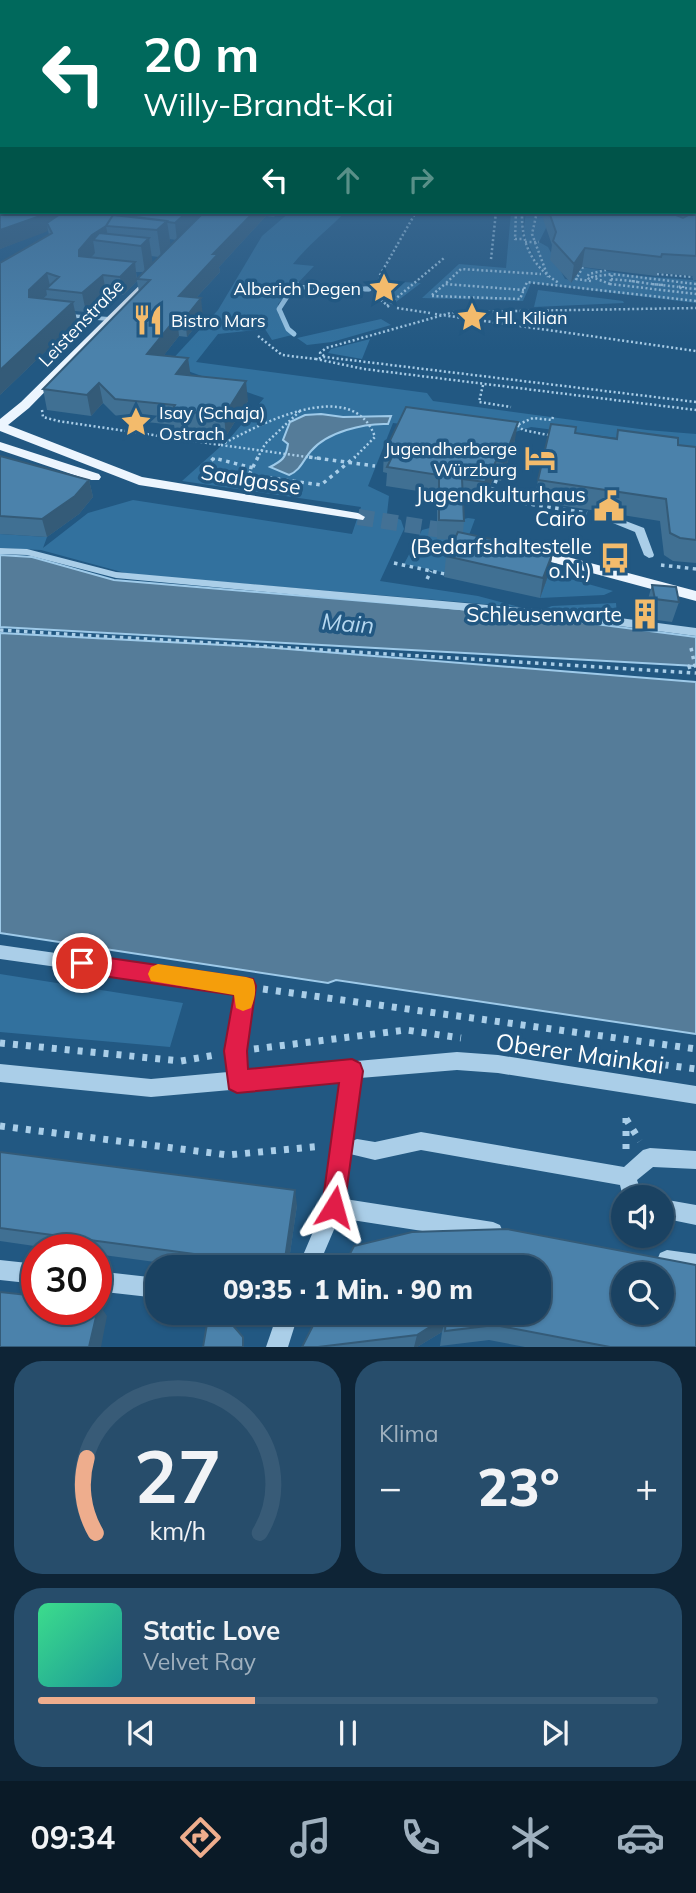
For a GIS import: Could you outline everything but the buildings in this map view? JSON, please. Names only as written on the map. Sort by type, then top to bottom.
[{"type":"main road","name":"Leistenstraße","points":[[0,426],[26,405],[166,262]]},
{"type":"main road","points":[[0,426],[112,478]]},
{"type":"main road","points":[[0,446],[112,478]]},
{"type":"main road","points":[[0,458],[71,480],[112,478]]},
{"type":"main road","name":"Saalgasse","points":[[112,478],[358,517]]},
{"type":"main road","points":[[513,547],[640,584],[696,596]]},
{"type":"street","points":[[137,276],[150,277]]},
{"type":"street","points":[[50,314],[109,319]]},
{"type":"street","points":[[51,379],[66,380]]},
{"type":"street","points":[[602,515],[640,530],[649,555]]},
{"type":"street","points":[[0,551],[27,552],[116,575],[589,618],[696,632]]},
{"type":"street","points":[[0,952],[246,986],[236,1051],[237,1081]]},
{"type":"street","name":"Oberer Mainkai","points":[[0,1073],[150,1088],[457,1061],[498,1064],[696,1095]]},
{"type":"street","points":[[313,1255],[334,1207],[350,1146],[352,1071]]},
{"type":"street","points":[[350,1146],[375,1152],[421,1141],[627,1177]]},
{"type":"street","points":[[627,1177],[650,1157],[696,1160]]},
{"type":"street","points":[[627,1177],[629,1185]]},
{"type":"street","points":[[334,1207],[508,1235]]},
{"type":"street","points":[[674,1211],[696,1215]]},
{"type":"street","points":[[642,1256],[696,1264]]},
{"type":"street","points":[[0,1270],[21,1272]]},
{"type":"street","points":[[112,1283],[145,1287]]},
{"type":"street","points":[[277,1347],[285,1325]]},
{"type":"path","points":[[409,225],[380,275],[378,294],[388,307],[444,258]]},
{"type":"path","points":[[491,259],[495,225]]},
{"type":"path","points":[[515,225],[514,239],[539,242]]},
{"type":"path","points":[[521,225],[520,233],[541,274]]},
{"type":"path","points":[[534,225],[532,234],[549,278]]},
{"type":"path","points":[[583,267],[576,277],[612,276],[657,286],[696,286]]},
{"type":"path","points":[[563,285],[541,274],[461,269],[432,296],[520,299],[527,282],[696,301]]},
{"type":"path","points":[[612,269],[644,272]]},
{"type":"path","points":[[590,276],[606,270]]},
{"type":"path","points":[[657,274],[693,277]]},
{"type":"path","points":[[590,276],[596,281],[610,284],[634,282],[682,287],[696,294]]},
{"type":"path","points":[[610,284],[612,276]]},
{"type":"path","points":[[634,282],[682,287]]},
{"type":"path","points":[[445,284],[524,290]]},
{"type":"path","points":[[325,357],[320,353],[326,348],[454,312],[660,306],[696,308]]},
{"type":"path","points":[[397,308],[430,313]]},
{"type":"path","points":[[435,314],[696,351]]},
{"type":"path","points":[[258,336],[282,355],[364,369],[696,410]]},
{"type":"path","points":[[316,359],[325,357],[696,402]]},
{"type":"path","points":[[483,385],[479,402],[512,407]]},
{"type":"path","points":[[42,407],[43,417],[58,421],[172,435],[221,445],[375,466]]},
{"type":"path","points":[[221,445],[301,410],[314,407],[363,415],[372,424],[375,437],[343,469],[321,485],[249,475]]},
{"type":"path","points":[[253,468],[214,458],[202,470],[245,480],[253,468],[265,444],[301,410]]},
{"type":"path","points":[[553,417],[552,420],[533,418],[517,425],[523,430],[565,437]]},
{"type":"path","points":[[500,472],[486,497],[602,515]]},
{"type":"path","points":[[649,555],[662,565],[696,569]]},
{"type":"path","points":[[394,564],[445,574]]},
{"type":"path","points":[[427,579],[431,571]]},
{"type":"path","points":[[0,630],[694,673]]},
{"type":"path","points":[[690,643],[695,666],[689,666],[694,673]]},
{"type":"path","points":[[246,986],[696,1049]]},
{"type":"path","points":[[0,1126],[228,1155],[350,1146]]},
{"type":"shaded area","points":[[275,225],[331,225],[293,264],[314,266],[278,304],[278,314],[292,335],[272,340],[265,329],[218,334],[196,362],[427,393],[433,401],[647,430],[696,434],[696,448],[531,427],[502,436],[393,423],[368,486],[389,496],[387,514],[401,520],[404,529],[380,581],[478,596],[519,607],[129,574],[41,550],[0,548],[0,534],[47,537],[43,548],[88,513],[133,500],[352,534],[361,507],[182,481],[230,438],[264,398],[168,364],[218,310],[262,236]]},
{"type":"shaded area","points":[[510,225],[523,225],[522,234],[541,270],[523,234],[524,225],[548,225],[539,242],[548,247],[565,279],[570,280],[580,267],[639,276],[693,280],[696,281],[696,303],[531,283],[523,301],[422,298],[459,264],[506,268]]},
{"type":"shaded area","points":[[382,281],[421,283],[392,305]]},
{"type":"shaded area","points":[[538,290],[623,301],[624,303],[534,307]]},
{"type":"shaded area","points":[[381,319],[391,325],[332,342],[307,345],[297,338]]},
{"type":"shaded area","points":[[370,339],[362,359],[328,353],[331,349]]},
{"type":"shaded area","points":[[468,518],[475,519],[462,554],[446,573],[404,564],[422,530]]},
{"type":"shaded area","points":[[549,573],[613,591],[604,595],[540,598]]},
{"type":"shaded area","points":[[616,603],[617,615],[544,609],[552,606]]},
{"type":"shaded area","points":[[0,974],[183,1003],[170,1047],[0,1032]]},
{"type":"water","points":[[305,415],[343,417],[391,416],[388,424],[357,427],[326,439],[289,475],[270,467],[285,456],[288,444],[283,440],[290,422]]},
{"type":"water","name":"Main","points":[[0,555],[32,557],[114,580],[518,614],[696,637],[696,666],[0,627]]},
{"type":"water","points":[[0,633],[263,647],[696,682],[696,1034],[336,980],[328,983],[0,933]]},
{"type":"waterway","points":[[291,291],[294,287]]},
{"type":"waterway","points":[[294,287],[369,289],[365,289]]},
{"type":"waterway","points":[[292,289],[279,309],[288,329],[294,334]]},
{"type":"tunnel","points":[[358,517],[461,533]]},
{"type":"slow traffic","points":[[158,974],[246,986],[243,1001]]},
{"type":"place","name":"Alberich Degen","points":[[384,288]]},
{"type":"place","name":"Hl. Kilian","points":[[472,317]]},
{"type":"place","name":"Bistro Mars","points":[[148,320]]},
{"type":"place","name":"Isay (Schaja) Ostrach","points":[[136,422]]},
{"type":"place","name":"Jugendherberge Würzburg","points":[[540,458]]},
{"type":"place","name":"Jugendkulturhaus Cairo","points":[[609,506]]},
{"type":"place","name":"(Bedarfshaltestelle o.N.)","points":[[615,558]]},
{"type":"place","name":"Schleusenwarte","points":[[645,614]]},
{"type":"route","points":[[82,963],[246,986],[236,1051],[237,1081],[352,1071],[334,1207]]}]
